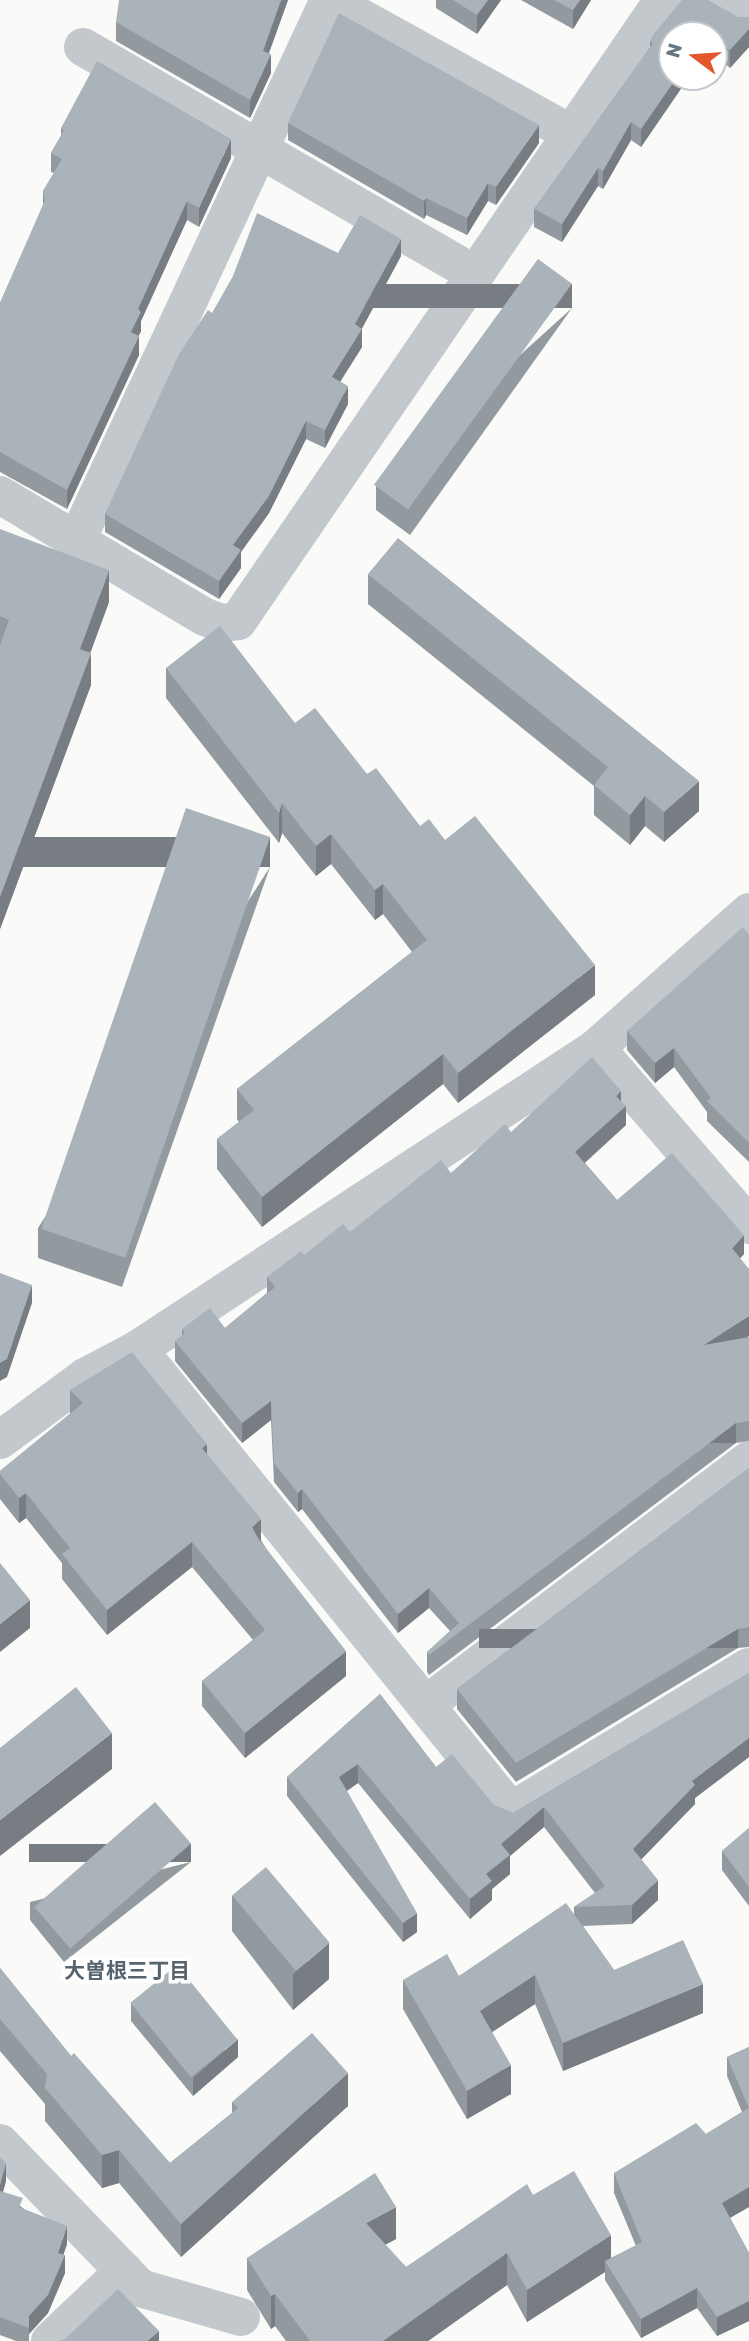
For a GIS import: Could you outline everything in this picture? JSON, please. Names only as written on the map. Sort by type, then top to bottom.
[{"type":"street","points":[[76,542],[261,154],[329,0],[572,134]]},
{"type":"street","points":[[0,495],[205,617],[222,623],[238,621],[473,273],[663,0]]},
{"type":"street","points":[[720,0],[749,16]]},
{"type":"street","points":[[83,47],[261,154],[473,273]]},
{"type":"street","points":[[0,1440],[85,1377],[138,1349],[596,1048],[749,912]]},
{"type":"street","points":[[596,1048],[749,1225]]},
{"type":"street","points":[[138,1349],[428,1703],[511,1811],[749,1667]]},
{"type":"street","points":[[428,1703],[749,1460]]},
{"type":"street","points":[[0,2143],[140,2288],[242,2317]]},
{"type":"street","points":[[50,2341],[124,2271]]},
{"type":"building","points":[[119,0],[281,0],[263,51],[271,54],[250,100],[116,22]]},
{"type":"building","points":[[453,0],[488,0],[477,15]]},
{"type":"building","points":[[554,0],[580,0],[573,10]]},
{"type":"building","points":[[682,0],[708,0],[738,17],[749,17],[749,29],[730,50],[728,21],[665,21]]},
{"type":"building","points":[[339,13],[539,125],[496,187],[488,183],[467,218],[426,198],[424,201],[288,123]]},
{"type":"building","points":[[658,29],[658,91],[667,91],[641,129],[631,122],[603,171],[598,168],[562,224],[534,209],[653,43],[650,41]]},
{"type":"building","points":[[97,61],[231,139],[199,208],[187,201],[138,309],[141,312],[131,332],[139,336],[67,490],[0,452],[0,303],[45,200],[43,191],[62,159],[51,153],[64,130],[61,128]]},
{"type":"building","points":[[257,213],[338,253],[360,215],[401,239],[355,324],[362,329],[332,377],[348,386],[325,430],[306,421],[269,496],[233,545],[241,550],[219,581],[105,514],[179,354],[208,310],[212,313],[233,276]]},
{"type":"building","points":[[538,259],[572,284],[408,509],[374,485]]},
{"type":"building","points":[[0,529],[109,570],[80,649],[91,653],[0,897],[0,645],[9,620],[0,616]]},
{"type":"building","points":[[398,538],[699,781],[664,812],[645,796],[630,815],[594,785],[608,767],[368,574]]},
{"type":"building","points":[[220,626],[295,723],[315,708],[367,774],[376,768],[420,826],[429,819],[445,840],[475,816],[595,965],[458,1073],[443,1054],[262,1197],[217,1139],[254,1110],[237,1089],[427,940],[383,884],[375,890],[331,834],[316,846],[282,803],[279,813],[166,668]]},
{"type":"building","points":[[186,808],[270,837],[125,1258],[41,1229]]},
{"type":"building","points":[[743,927],[749,934],[749,1143],[707,1101],[711,1098],[674,1048],[655,1063],[627,1031]]},
{"type":"building","points":[[592,1057],[621,1091],[616,1096],[626,1106],[575,1152],[617,1200],[672,1153],[744,1235],[732,1248],[749,1269],[749,1316],[704,1345],[749,1337],[749,1421],[736,1423],[429,1655],[427,1652],[459,1623],[429,1588],[398,1614],[302,1489],[298,1493],[274,1463],[271,1401],[242,1423],[175,1341],[185,1333],[182,1329],[210,1308],[225,1328],[275,1287],[267,1277],[301,1251],[304,1255],[343,1224],[350,1232],[441,1160],[451,1173],[505,1124],[511,1132]]},
{"type":"building","points":[[0,1273],[32,1285],[7,1359],[0,1363]]},
{"type":"building","points":[[132,1352],[207,1444],[202,1448],[261,1519],[252,1527],[258,1538],[346,1651],[245,1733],[202,1681],[265,1630],[192,1542],[107,1610],[62,1554],[70,1548],[26,1493],[19,1498],[0,1474],[0,1471],[83,1403],[70,1390]]},
{"type":"building","points":[[749,1468],[749,1627],[738,1629],[516,1763],[457,1689]]},
{"type":"building","points":[[0,1563],[30,1600],[0,1624]]},
{"type":"building","points":[[749,1673],[749,1738],[692,1781],[695,1785],[633,1849],[658,1880],[632,1905],[574,1907],[605,1886],[544,1807],[501,1844],[510,1855],[486,1874],[492,1881],[470,1899],[358,1764],[339,1777],[417,1913],[403,1923],[287,1777],[380,1694],[436,1767],[452,1754],[494,1805],[513,1813]]},
{"type":"building","points":[[76,1687],[112,1733],[0,1820],[0,1748]]},
{"type":"building","points":[[155,1802],[191,1844],[70,1948],[34,1907]]},
{"type":"building","points":[[749,1828],[749,1887],[722,1851]]},
{"type":"building","points":[[266,1867],[330,1943],[296,1971],[232,1895]]},
{"type":"building","points":[[566,1903],[614,1970],[683,1940],[703,1984],[563,2043],[535,1975],[480,2011],[511,2065],[467,2091],[403,1980],[447,1954],[459,1976]]},
{"type":"building","points":[[177,1965],[237,2040],[191,2077],[130,2003]]},
{"type":"building","points":[[0,1968],[71,2056],[74,2053],[170,2163],[238,2108],[232,2102],[312,2033],[348,2073],[181,2224],[119,2150],[102,2155],[45,2088],[47,2074],[0,2019]]},
{"type":"building","points":[[749,2047],[749,2108],[727,2057]]},
{"type":"building","points":[[749,2108],[749,2187],[722,2203],[749,2253],[749,2301],[717,2317],[697,2288],[641,2319],[605,2261],[642,2242],[614,2173],[696,2123],[706,2134]]},
{"type":"building","points":[[0,2157],[6,2163],[0,2185]]},
{"type":"building","points":[[574,2171],[611,2235],[527,2290],[507,2253],[383,2341],[310,2341],[275,2294],[271,2296],[247,2258],[375,2173],[396,2207],[366,2223],[406,2267],[527,2184],[533,2195]]},
{"type":"building","points":[[0,2191],[23,2198],[19,2207],[67,2226],[58,2253],[65,2255],[48,2295],[29,2316],[29,2328],[0,2317]]},
{"type":"building","points":[[118,2289],[159,2331],[147,2341],[58,2341],[65,2339]]},
{"type":"district","name":"大曽根三丁目","points":[[127,1971]]}]
